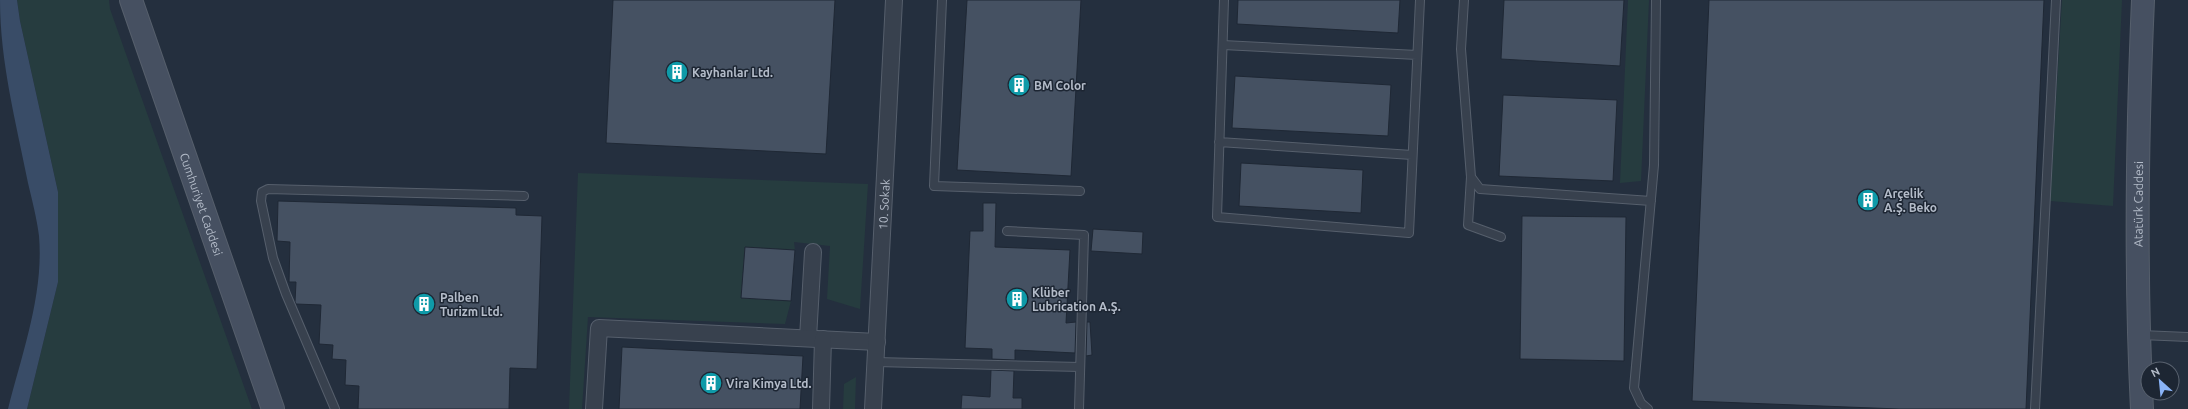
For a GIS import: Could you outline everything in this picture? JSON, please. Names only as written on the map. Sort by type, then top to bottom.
[{"type":"street","name":"Cumhuriyet Caddesi","points":[[131,0],[273,409]]},
{"type":"street","name":"10. Sokak","points":[[873,409],[894,0]]},
{"type":"street","name":"Atatürk Caddesi","points":[[2142,409],[2138,335],[2138,113],[2143,0]]},
{"type":"street","points":[[813,252],[816,339],[821,409]]},
{"type":"street","points":[[594,409],[599,328],[877,342]]},
{"type":"lane","points":[[942,0],[934,186],[1080,191]]},
{"type":"lane","points":[[1224,0],[1217,216],[1409,233],[1420,0]]},
{"type":"lane","points":[[1464,0],[1461,49],[1471,177],[1468,225],[1501,237]]},
{"type":"lane","points":[[1648,409],[1641,403],[1634,388],[1654,165],[1656,0]]},
{"type":"lane","points":[[2035,409],[2056,0]]},
{"type":"lane","points":[[1223,45],[1417,55]]},
{"type":"lane","points":[[1219,142],[1412,156]]},
{"type":"lane","points":[[1471,177],[1480,189],[1651,201]]},
{"type":"lane","points":[[335,409],[286,294],[273,258],[261,201],[262,192],[268,189],[524,196]]},
{"type":"lane","points":[[1007,231],[1084,235],[1079,409]]},
{"type":"lane","points":[[2138,335],[2188,337]]},
{"type":"lane","points":[[876,362],[1080,367]]},
{"type":"green space","points":[[17,0],[109,0],[110,9],[252,409],[27,409],[58,282],[58,192],[20,21]]},
{"type":"green space","points":[[1628,0],[1649,0],[1641,181],[1620,183]]},
{"type":"green space","points":[[2062,0],[2122,0],[2113,206],[2050,201]]},
{"type":"green space","points":[[578,173],[868,184],[860,309],[827,299],[830,246],[794,242],[795,250],[745,247],[741,298],[791,301],[785,324],[588,317],[582,409],[569,409]]},
{"type":"green space","points":[[856,377],[855,409],[843,409],[844,384]]},
{"type":"water","points":[[0,0],[17,0],[20,21],[58,192],[58,282],[27,409],[8,409],[31,324],[35,302],[40,258],[39,236],[6,69]]},
{"type":"building","points":[[613,0],[835,0],[826,154],[606,143]]},
{"type":"building","name":"BM Color","points":[[967,0],[1081,0],[1071,176],[957,170]]},
{"type":"building","points":[[1238,0],[1400,0],[1398,33],[1237,24]]},
{"type":"building","points":[[1504,0],[1624,0],[1620,66],[1501,59]]},
{"type":"building","name":"Arçelik A.Ş. Beko","points":[[1709,0],[2044,0],[2026,409],[1899,409],[1692,401]]},
{"type":"building","points":[[1235,76],[1391,85],[1388,136],[1232,128]]},
{"type":"building","points":[[1503,95],[1617,100],[1613,181],[1499,176]]},
{"type":"building","points":[[1241,163],[1363,170],[1361,213],[1239,206]]},
{"type":"building","name":"Palben Turizm Ltd.","points":[[278,201],[516,208],[516,215],[542,216],[537,369],[510,368],[509,409],[358,409],[359,386],[345,385],[346,360],[332,359],[333,345],[319,344],[321,305],[296,304],[295,302],[296,282],[289,282],[290,242],[277,241]]},
{"type":"building","name":"Klüber Lubrication A.Ş.","points":[[983,203],[996,203],[995,247],[1070,250],[1066,323],[1076,322],[1075,353],[1015,350],[1015,360],[992,359],[992,349],[965,348],[970,231],[983,231]]},
{"type":"building","points":[[1522,216],[1626,217],[1624,361],[1520,359]]},
{"type":"building","points":[[1093,229],[1143,232],[1142,254],[1091,251]]},
{"type":"building","points":[[745,247],[795,250],[791,301],[741,298]]},
{"type":"building","points":[[1087,322],[1090,322],[1092,355],[1086,356]]},
{"type":"building","name":"Vira Kimya Ltd.","points":[[622,347],[803,356],[800,409],[619,409]]},
{"type":"building","points":[[991,370],[1014,371],[1013,398],[1022,398],[1022,409],[961,409],[962,395],[990,397]]},
{"type":"place","name":"Kayhanlar Ltd.","points":[[677,72]]},
{"type":"place","name":"BM Color","points":[[1019,85]]},
{"type":"place","name":"Arçelik A.Ş. Beko","points":[[1868,200]]},
{"type":"place","name":"Klüber Lubrication A.Ş.","points":[[1017,299]]},
{"type":"place","name":"Palben Turizm Ltd.","points":[[424,304]]},
{"type":"place","name":"Vira Kimya Ltd.","points":[[711,383]]}]
